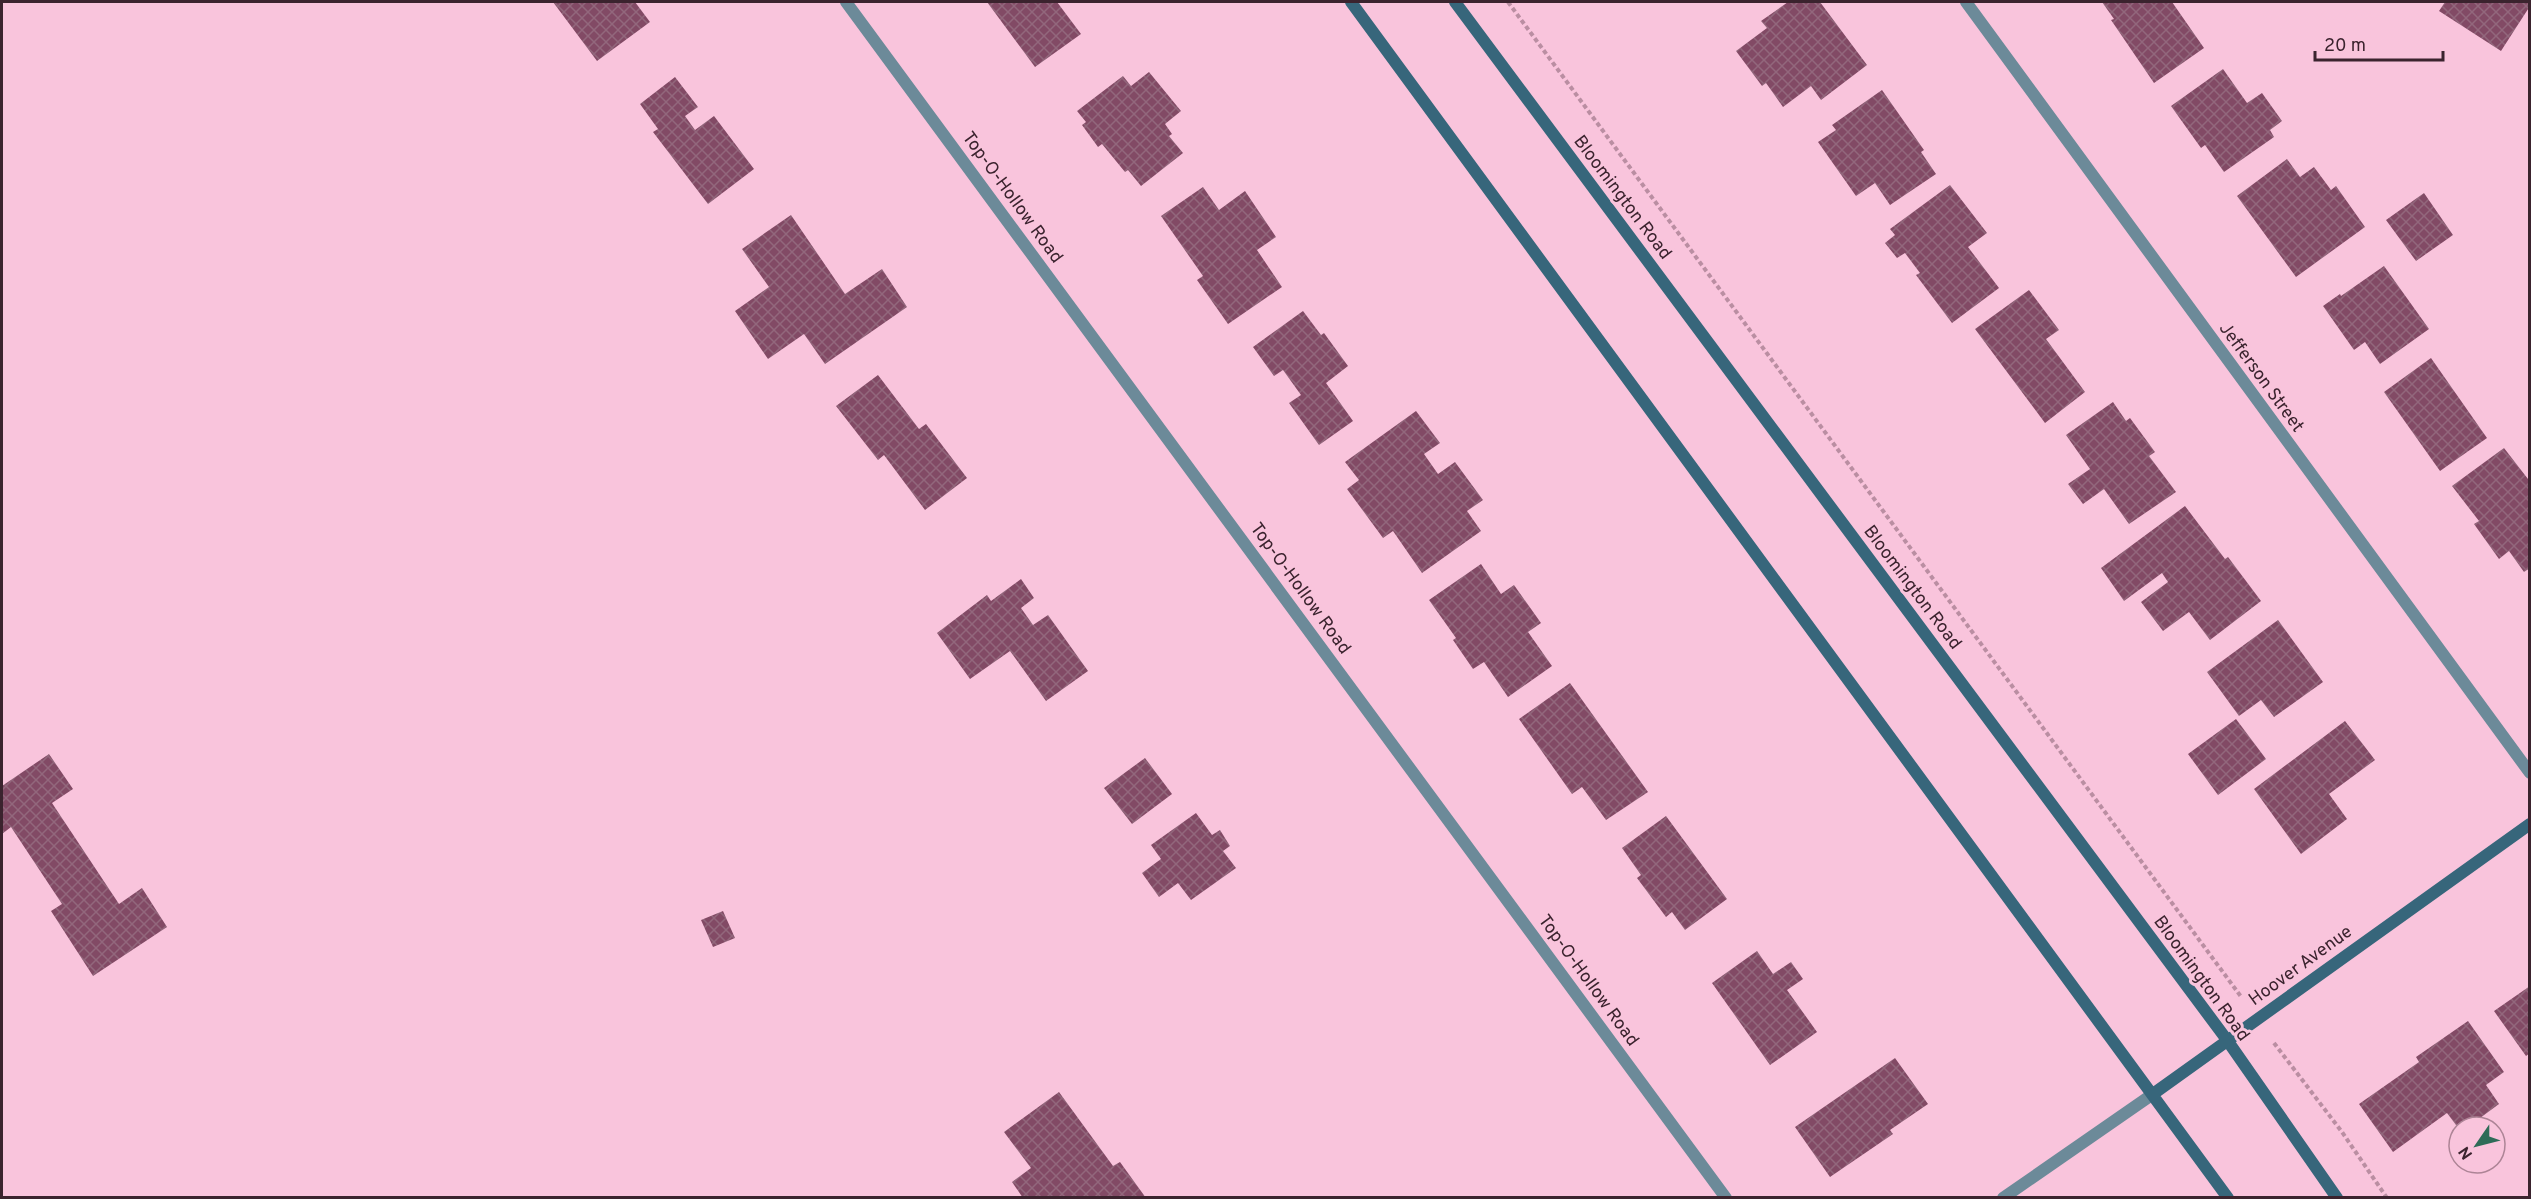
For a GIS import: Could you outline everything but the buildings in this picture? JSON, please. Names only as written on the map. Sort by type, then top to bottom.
[{"type":"street","name":"Top-O-Hollow Road","points":[[846,2],[1726,1197]]},
{"type":"street","points":[[1352,2],[2228,1197]]},
{"type":"street","name":"Bloomington Road","points":[[1455,2],[2227,1040],[2337,1197]]},
{"type":"street","name":"Jefferson Street","points":[[1966,2],[2529,773]]},
{"type":"street","name":"Hoover Avenue","points":[[2004,1197],[2153,1094],[2529,824]]},
{"type":"path","points":[[1508,2],[2220,968]]},
{"type":"path","points":[[2292,1067],[2342,1132],[2387,1197]]}]
